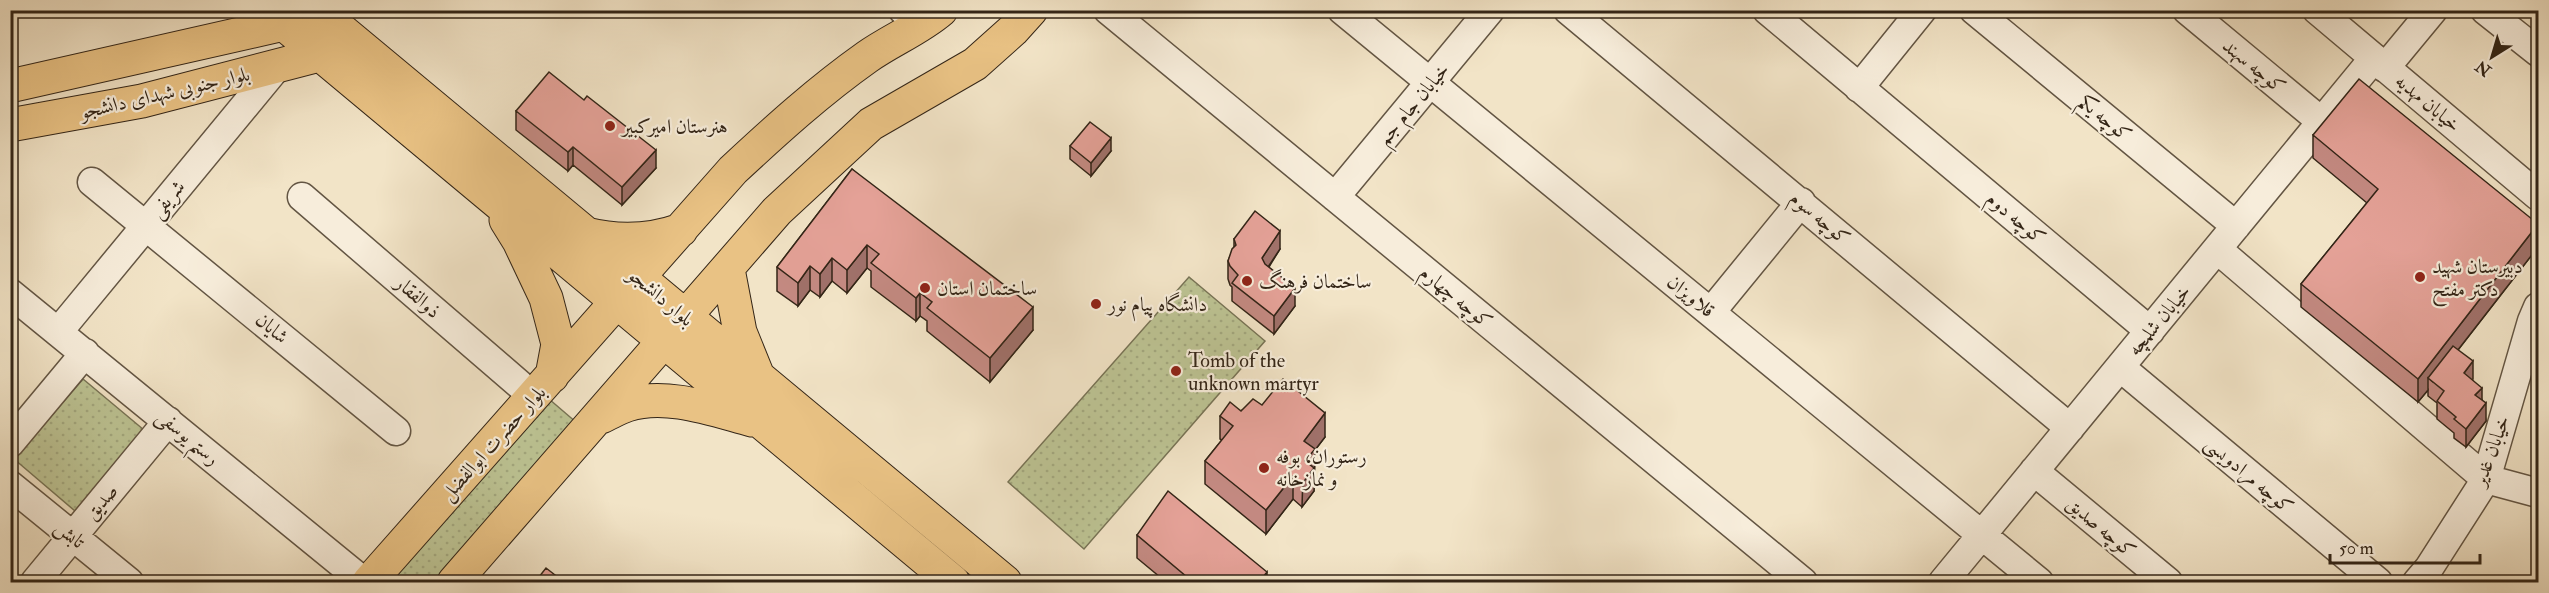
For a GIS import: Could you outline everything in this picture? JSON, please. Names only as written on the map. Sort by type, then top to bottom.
[{"type":"main road","name":"بلوار دانشجو","points":[[317,10],[1005,582]]},
{"type":"main road","points":[[454,582],[600,418],[777,212],[871,124],[975,64],[1013,30],[1031,10]]},
{"type":"main road","name":"بلوار حضرت ابوالفضل","points":[[369,582],[733,170],[791,114],[921,15]]},
{"type":"main road","name":"بلوار دانشجو","points":[[275,17],[953,582]]},
{"type":"main road","name":"بلوار جنوبی شهدای دانشجو","points":[[10,86],[137,58],[275,17]]},
{"type":"main road","name":"بلوار جنوبی شهدای دانشجو","points":[[10,125],[142,100],[276,68],[319,55]]},
{"type":"main road","points":[[137,58],[148,78],[147,90],[142,100]]},
{"type":"main road","points":[[492,199],[519,241],[546,298],[558,344],[543,387]]},
{"type":"main road","points":[[586,234],[605,239],[630,240],[681,230]]},
{"type":"main road","points":[[728,268],[740,332],[745,349],[759,378]]},
{"type":"main road","points":[[600,418],[628,404],[657,401],[699,406],[761,423]]},
{"type":"street","name":"کوچه چهارم","points":[[1108,10],[1803,582]]},
{"type":"street","name":"قلاویزان","points":[[1342,10],[2039,582]]},
{"type":"street","name":"خیابان جام جم","points":[[1335,197],[1490,10]]},
{"type":"street","name":"کوچه سوم","points":[[1568,10],[2070,428]]},
{"type":"street","name":"کوچه دوم","points":[[1767,10],[2150,331]]},
{"type":"street","points":[[1860,88],[1922,10]]},
{"type":"street","name":"کوچه یکم","points":[[1974,10],[2236,226]]},
{"type":"street","name":"کوچه سهند","points":[[2187,10],[2322,122]]},
{"type":"street","name":"خیابان مهدیه","points":[[2317,10],[2538,196]]},
{"type":"street","name":"خیابان شلمچه","points":[[1943,582],[2322,122],[2433,10]]},
{"type":"street","points":[[2485,10],[2538,52]]},
{"type":"street","name":"شریفی","points":[[59,331],[276,68]]},
{"type":"street","name":"شایان","points":[[92,182],[147,224],[396,431]]},
{"type":"street","name":"ذوالفقار","points":[[302,197],[543,387]]},
{"type":"street","points":[[1711,312],[1801,202]]},
{"type":"street","points":[[2217,249],[2486,479],[2538,493]]},
{"type":"street","name":"رستم یوسفی","points":[[10,293],[363,582]]},
{"type":"street","name":"خیابان غدیر","points":[[2431,578],[2486,479],[2538,307]]},
{"type":"street","points":[[10,443],[85,353]]},
{"type":"street","name":"کوچه مرادویسی","points":[[2120,367],[2379,582]]},
{"type":"street","name":"صدیق","points":[[35,582],[168,421]]},
{"type":"street","name":"کوچه صدیق","points":[[2034,471],[2168,582]]},
{"type":"street","name":"تابش","points":[[10,485],[129,582]]},
{"type":"green space","points":[[1189,277],[1265,341],[1084,549],[1008,482]]},
{"type":"green space","points":[[83,379],[144,430],[75,511],[14,459]]},
{"type":"green space","points":[[549,399],[577,423],[437,582],[387,582]]},
{"type":"building","points":[[549,72],[584,100],[587,96],[656,150],[622,187],[573,147],[568,152],[516,111]]},
{"type":"building","name":"دبیرستان شهید دکتر مفتح","points":[[2359,79],[2538,224],[2418,379],[2301,284],[2378,189],[2313,135]]},
{"type":"building","points":[[1090,122],[1111,138],[1091,163],[1070,146]]},
{"type":"building","name":"ساختمان استان","points":[[852,169],[1033,307],[990,358],[927,308],[932,302],[920,293],[916,298],[871,263],[879,254],[867,245],[847,270],[832,258],[820,274],[810,266],[798,283],[777,267]]},
{"type":"building","name":"ساختمان فرهنگ","points":[[1255,211],[1280,231],[1262,258],[1265,264],[1295,288],[1274,316],[1232,283],[1238,275],[1228,261],[1236,245],[1234,239]]},
{"type":"building","points":[[2453,346],[2473,361],[2464,373],[2482,388],[2475,395],[2486,403],[2466,429],[2437,401],[2444,391],[2428,378]]},
{"type":"building","name":"رستوران، بوفه و نمازخانه","points":[[1283,379],[1325,413],[1304,441],[1315,449],[1305,461],[1314,468],[1302,484],[1293,476],[1266,510],[1205,461],[1233,426],[1220,416],[1230,402],[1241,411],[1253,399],[1262,405]]},
{"type":"building","points":[[1168,491],[1267,572],[1259,582],[1193,582],[1137,535]]},
{"type":"building","points":[[546,568],[564,582],[535,582]]},
{"type":"place","name":"هنرستان امیرکبیر","points":[[610,126]]},
{"type":"place","name":"دبیرستان شهید دکتر مفتح","points":[[2420,277]]},
{"type":"place","name":"ساختمان فرهنگ","points":[[1247,281]]},
{"type":"place","name":"ساختمان استان","points":[[925,288]]},
{"type":"place","name":"دانشگاه پیام نور","points":[[1096,304]]},
{"type":"place","name":"Tomb of the unknown martyr","points":[[1176,371]]},
{"type":"place","name":"رستوران، بوفه و نمازخانه","points":[[1264,468]]}]
